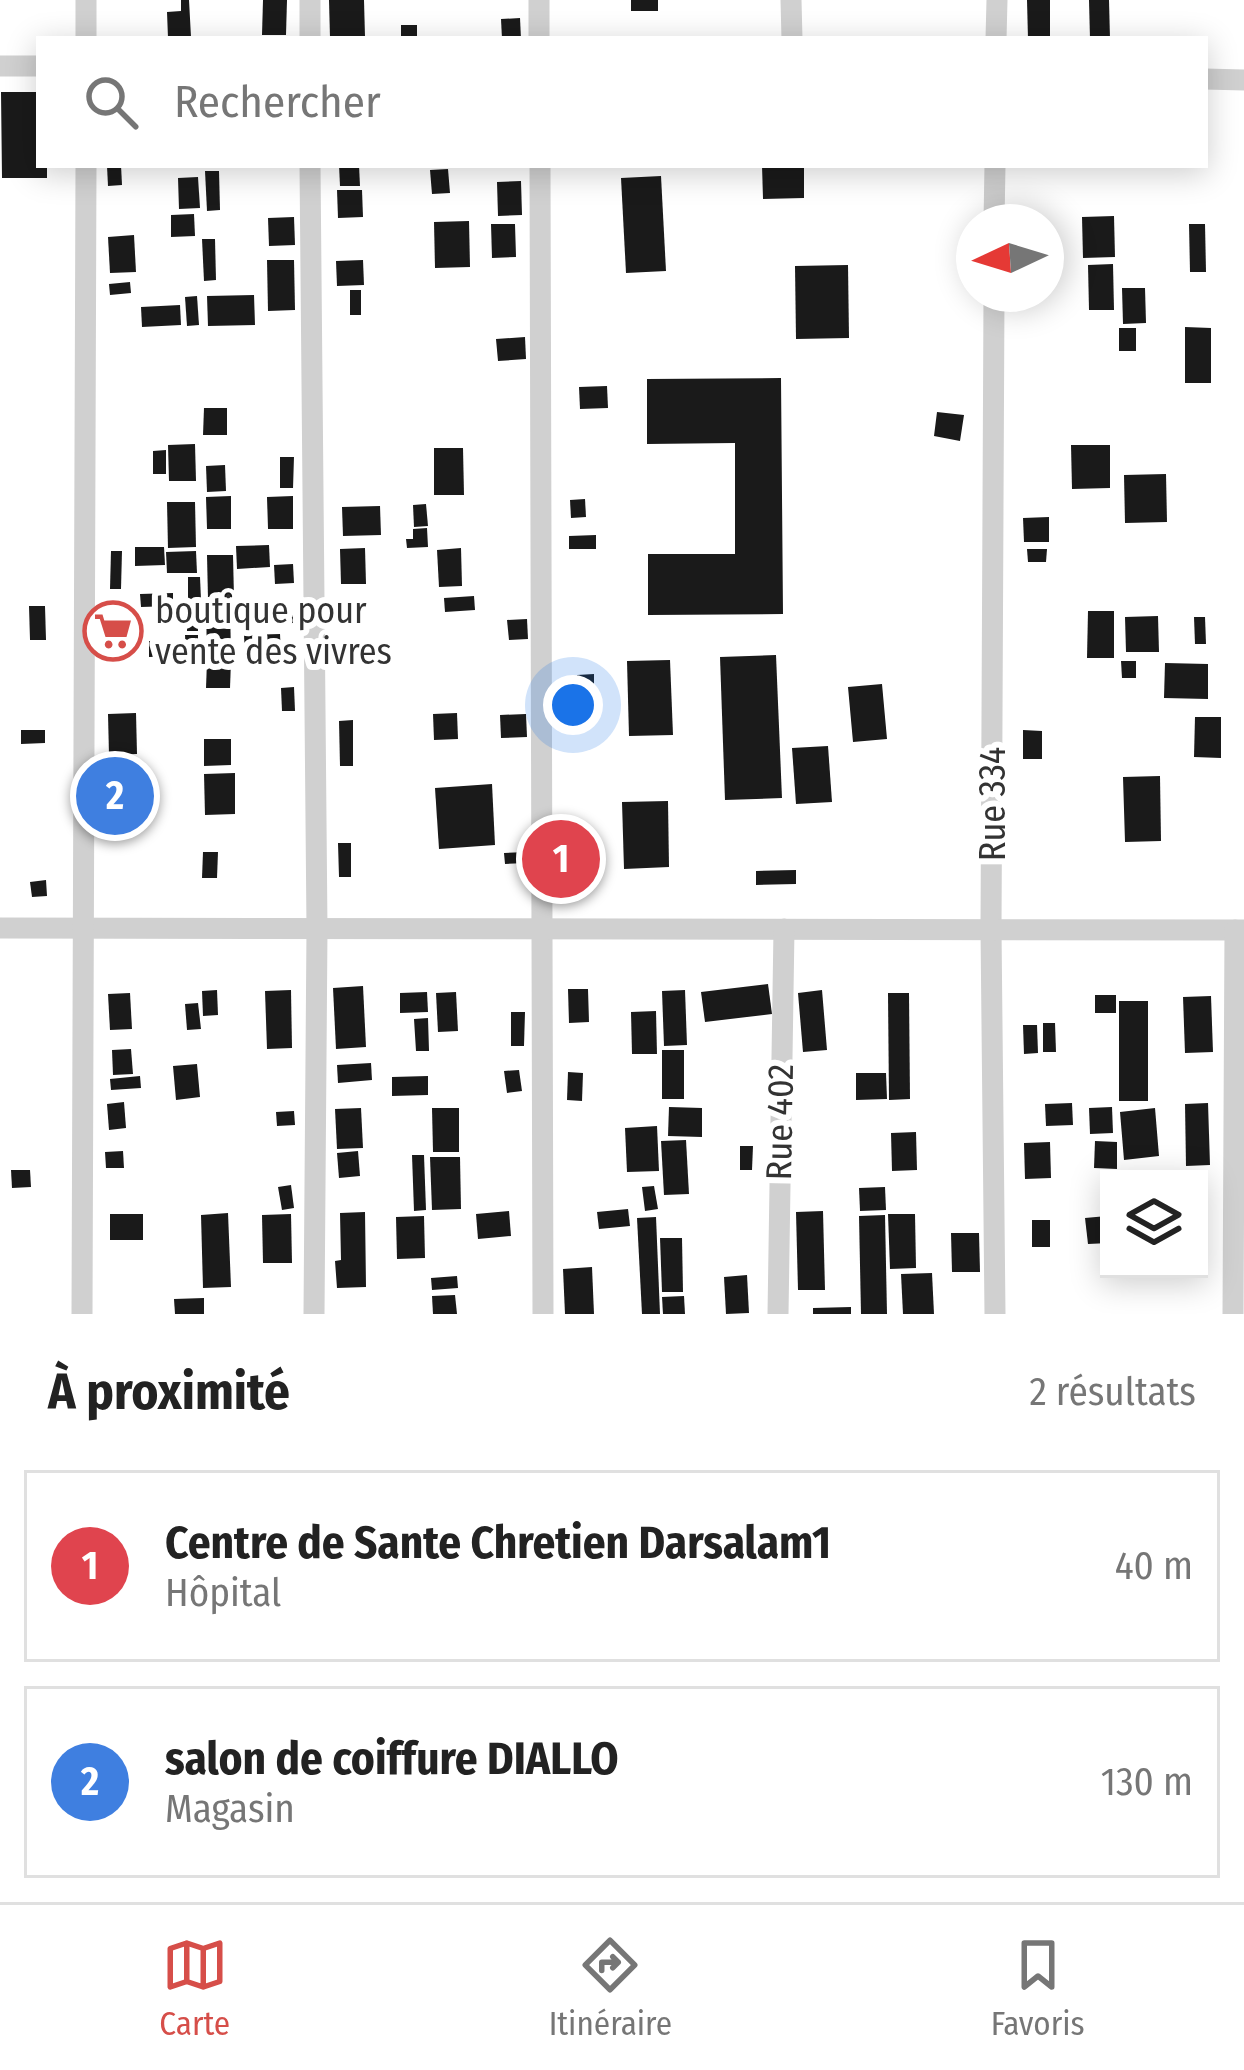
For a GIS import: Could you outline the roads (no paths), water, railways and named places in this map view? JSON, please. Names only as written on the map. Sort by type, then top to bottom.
[{"type":"street","points":[[86,0],[86,36]]},
{"type":"street","points":[[310,0],[310,36]]},
{"type":"street","points":[[539,0],[539,36]]},
{"type":"street","points":[[791,0],[792,36]]},
{"type":"street","points":[[996,36],[997,0]]},
{"type":"street","points":[[0,66],[36,66]]},
{"type":"street","points":[[1208,79],[1244,80]]},
{"type":"street","points":[[82,1314],[86,168]]},
{"type":"street","points":[[310,168],[317,929],[314,1314]]},
{"type":"street","points":[[540,168],[543,1314]]},
{"type":"street","points":[[994,168],[994,204]]},
{"type":"street","name":"Rue 334","points":[[994,312],[995,1314]]},
{"type":"street","points":[[0,928],[1240,930],[1233,1314]]},
{"type":"street","name":"Rue 402","points":[[778,1314],[784,929]]},
{"type":"place","name":"boutique pour vente des vivres","points":[[113,631]]},
{"type":"place","name":"salon de coiffure DIALLO","points":[[115,796]]},
{"type":"place","name":"Centre de Sante Chretien Darsalam1","points":[[561,859]]}]
